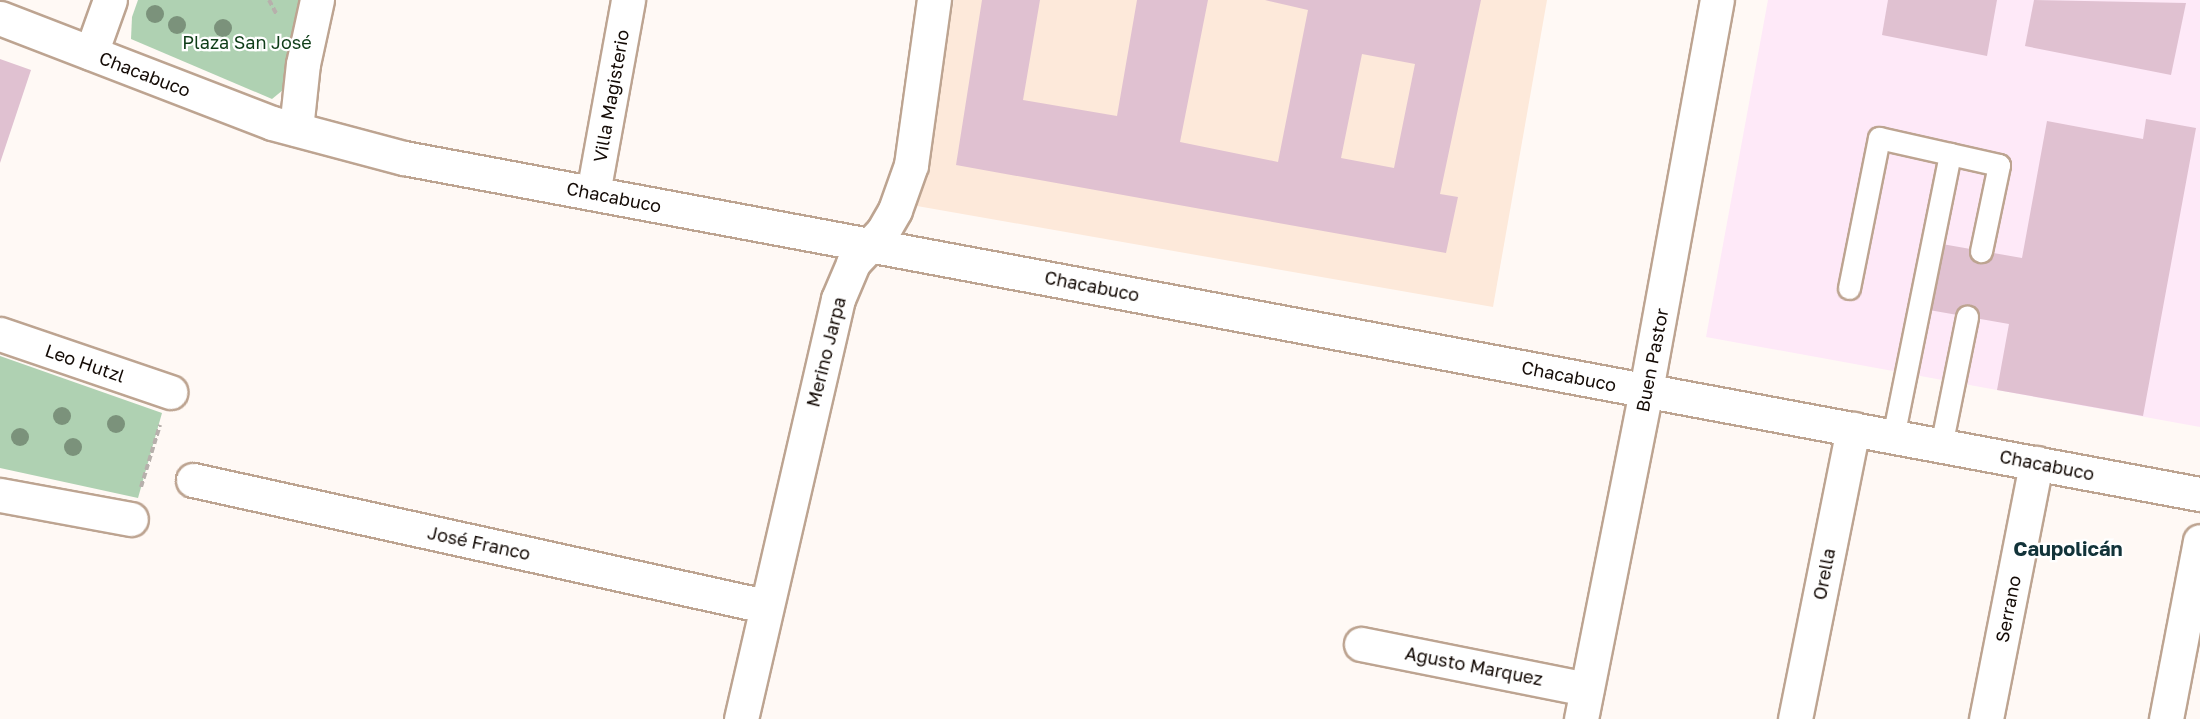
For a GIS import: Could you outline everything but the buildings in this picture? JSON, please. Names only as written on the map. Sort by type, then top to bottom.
[{"type":"street","points":[[91,53],[110,0]]},
{"type":"street","points":[[296,129],[303,64],[317,0]]},
{"type":"street","name":"Villa Magisterio","points":[[593,193],[628,0]]},
{"type":"street","name":"Merino Jarpa","points":[[741,719],[765,606],[838,299],[853,263],[867,245],[883,231],[895,210],[911,165],[934,0]]},
{"type":"street","name":"Buen Pastor","points":[[1584,704],[1646,390],[1717,0]]},
{"type":"street","name":"Chacabuco","points":[[0,18],[296,129],[404,158],[2200,494]]},
{"type":"street","name":"Leo Hutzl","points":[[0,334],[170,392]]},
{"type":"street","name":"Orella","points":[[1795,719],[1853,429]]},
{"type":"street","name":"Serrano","points":[[1986,719],[2037,463]]},
{"type":"street","name":"José Franco","points":[[193,480],[765,606]]},
{"type":"street","points":[[0,495],[131,519]]},
{"type":"street","points":[[2166,719],[2200,541]]},
{"type":"street","name":"Agusto Marquez","points":[[1361,644],[1584,704]]},
{"type":"lane","points":[[1849,288],[1879,138],[1999,165],[1981,251]]},
{"type":"lane","points":[[1893,437],[1950,154]]},
{"type":"lane","points":[[1941,446],[1967,317]]},
{"type":"path","points":[[131,519],[170,392]]},
{"type":"shaded area","points":[[954,0],[1547,0],[1493,307],[917,206]]},
{"type":"shaded area","points":[[1768,0],[2200,0],[2200,427],[1706,337]]},
{"type":"green space","name":"Plaza San José","points":[[138,0],[303,0],[283,90],[272,99],[131,39],[132,17]]},
{"type":"green space","points":[[0,356],[162,413],[138,498],[0,468]]},
{"type":"district","name":"Caupolicán","points":[[2068,548]]}]
